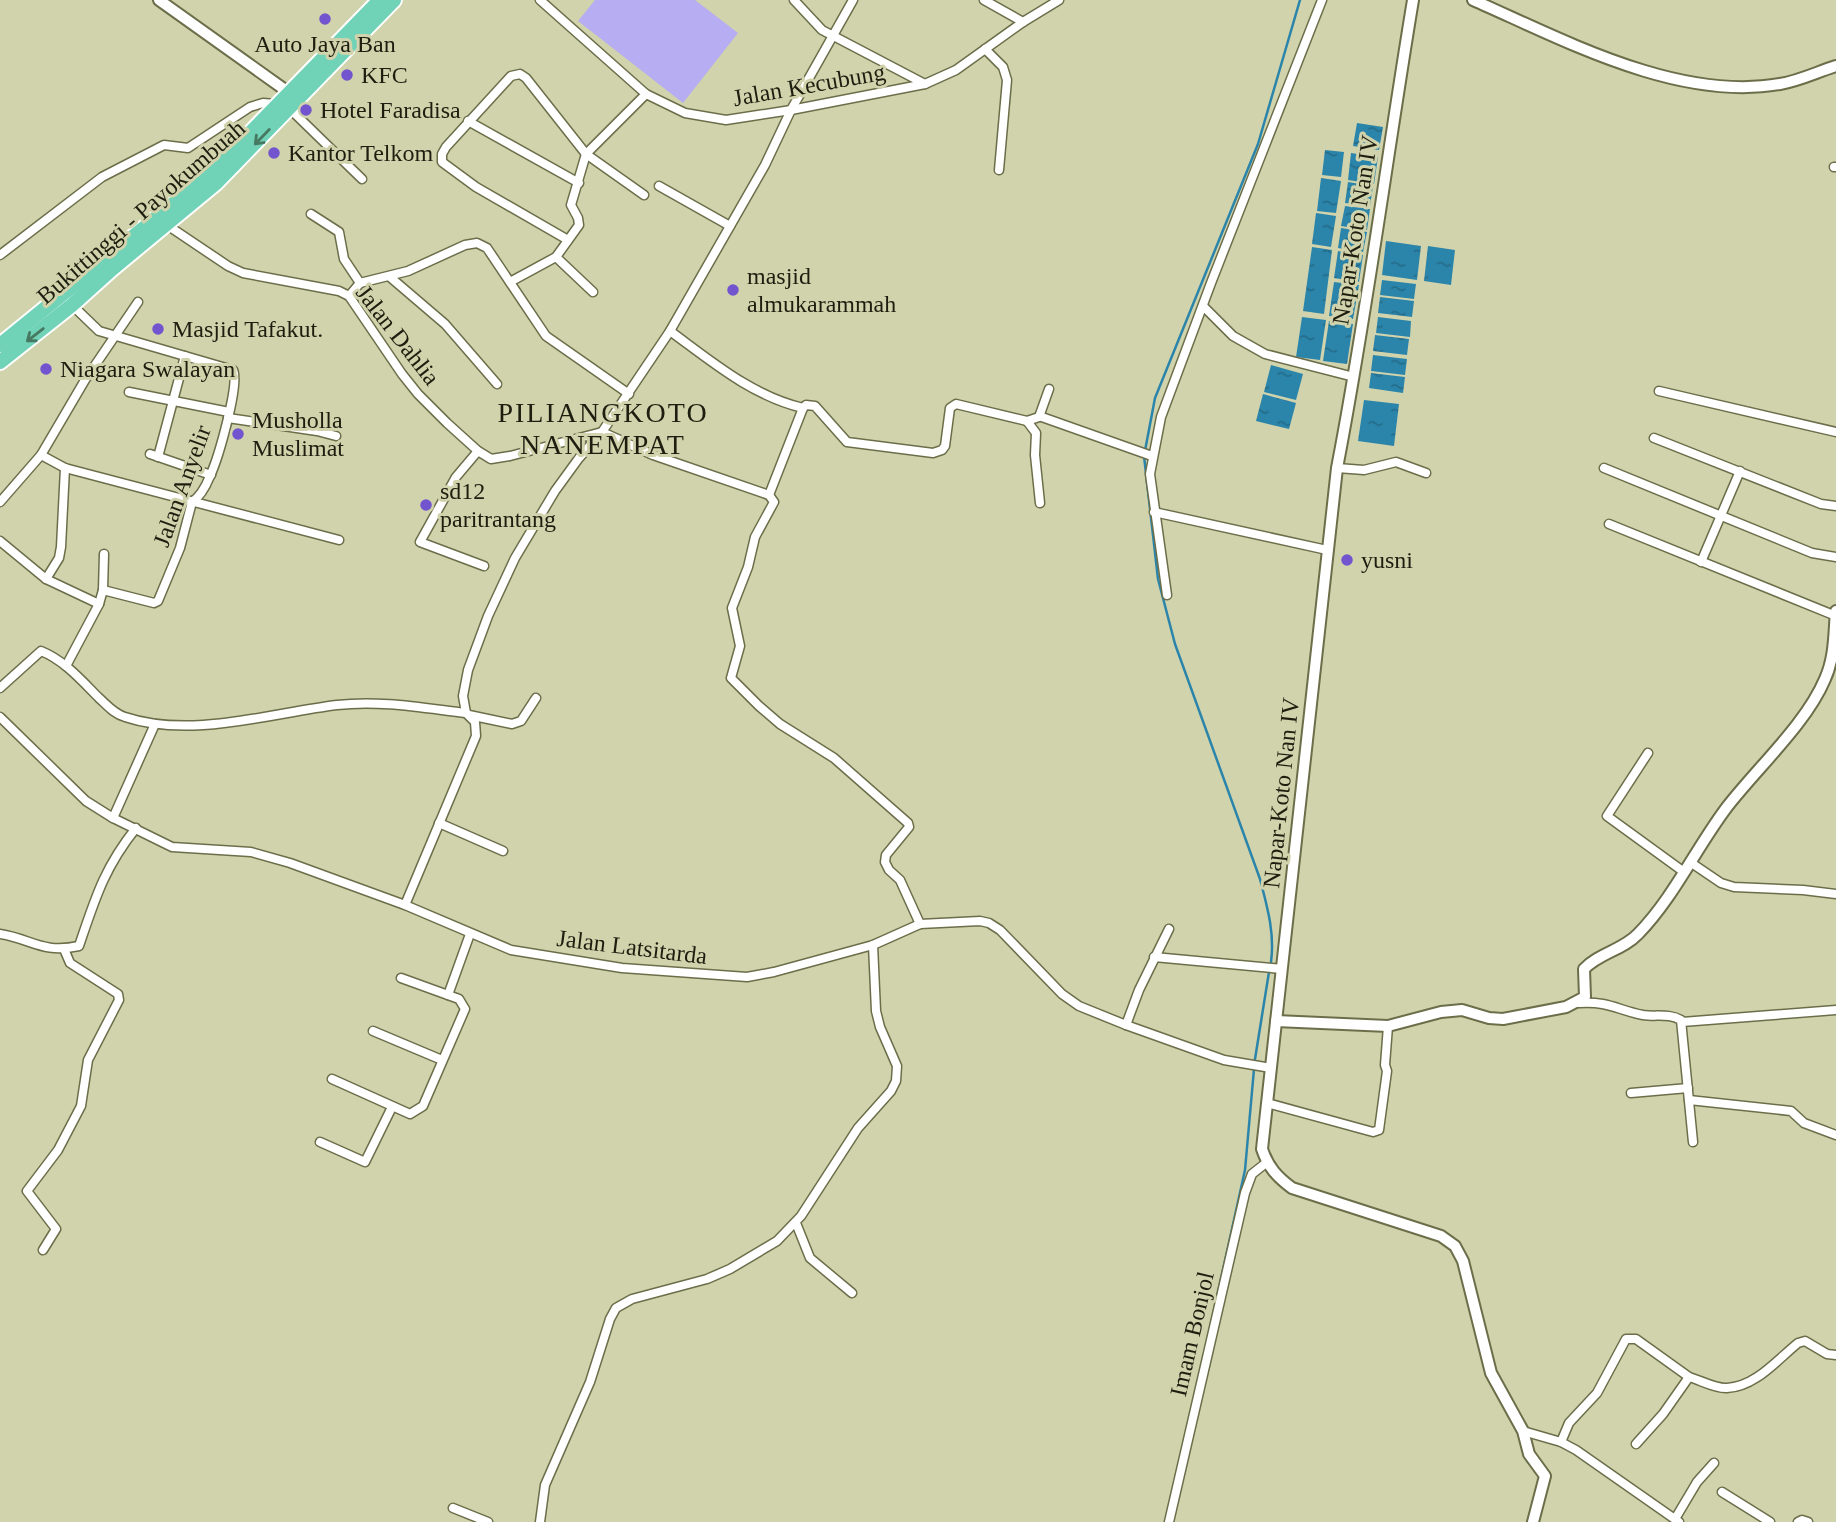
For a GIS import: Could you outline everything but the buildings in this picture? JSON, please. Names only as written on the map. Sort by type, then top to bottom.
[{"type":"highway","name":"Bukittinggi - Payokumbuah","points":[[0,362],[216,183],[283,106],[288,92],[380,0]]},
{"type":"highway","name":"Bukittinggi - Payokumbuah","points":[[0,345],[209,175],[394,0]]},
{"type":"street","name":"Jalan Kecubung","points":[[540,0],[646,94],[685,113],[726,120],[925,84],[956,70],[1059,0]]},
{"type":"street","points":[[794,0],[812,22],[833,37],[925,84]]},
{"type":"street","points":[[405,905],[476,736],[476,726],[467,714],[463,696],[468,670],[503,582],[555,491],[602,432],[670,331],[765,165],[791,110],[853,0]]},
{"type":"street","points":[[984,0],[1023,22]]},
{"type":"street","points":[[1167,595],[1147,454],[1169,391],[1322,0]]},
{"type":"street","name":"Napar-Koto Nan IV","points":[[1266,1163],[1262,1149],[1337,468],[1354,377],[1413,0]]},
{"type":"street","points":[[1473,0],[1609,59],[1642,71],[1701,83],[1732,87],[1778,84],[1836,66]]},
{"type":"street","points":[[165,2],[288,92]]},
{"type":"street","points":[[985,49],[1003,67],[1007,80],[999,170]]},
{"type":"street","points":[[568,240],[477,187],[442,162],[444,150],[511,75],[520,74],[526,78],[586,154],[644,195]]},
{"type":"street","points":[[510,282],[556,257],[579,225],[571,205],[586,154],[646,94]]},
{"type":"street","points":[[0,255],[102,177],[164,145],[188,148],[250,107],[263,103],[283,106],[362,179]]},
{"type":"street","points":[[468,121],[579,183]]},
{"type":"street","points":[[659,186],[730,226]]},
{"type":"street","points":[[312,214],[339,232],[344,259],[360,282]]},
{"type":"street","name":"Jalan Dahlia","points":[[167,225],[243,273],[339,291],[349,296],[418,394],[478,450]]},
{"type":"street","points":[[349,296],[360,282],[390,277],[465,245],[477,243],[487,247],[547,336],[629,394]]},
{"type":"street","points":[[556,257],[593,292]]},
{"type":"street","points":[[390,277],[445,324],[497,384]]},
{"type":"street","points":[[0,502],[41,455],[85,380],[138,302]]},
{"type":"street","name":"Jalan Anyelir","points":[[72,305],[99,331],[233,370],[235,378],[211,475],[200,495],[191,502],[180,548],[158,601],[149,602],[103,590]]},
{"type":"street","points":[[1203,306],[1233,336],[1265,354],[1354,377]]},
{"type":"street","points":[[670,331],[746,384],[778,402],[803,408],[815,406],[842,439],[852,444],[933,453],[942,450],[945,446],[950,408],[956,404],[1027,421],[1039,416],[1147,454]]},
{"type":"street","points":[[185,356],[154,455],[211,475]]},
{"type":"street","points":[[1039,416],[1049,389]]},
{"type":"street","points":[[1658,391],[1836,432]]},
{"type":"street","points":[[129,392],[336,436]]},
{"type":"street","points":[[769,495],[803,408]]},
{"type":"street","points":[[1027,421],[1036,433],[1035,455],[1040,503]]},
{"type":"street","points":[[484,565],[421,542],[456,477],[478,450],[491,459],[602,432],[653,455],[769,495],[774,502],[755,537],[748,567],[732,608],[740,646],[731,678],[780,724],[834,758],[908,823],[909,827],[886,855],[885,862],[900,880],[918,919]]},
{"type":"street","points":[[1654,438],[1821,504],[1836,506]]},
{"type":"street","points":[[41,455],[65,468],[339,540]]},
{"type":"street","points":[[1337,468],[1364,470],[1396,462],[1426,473]]},
{"type":"street","points":[[46,579],[61,547],[65,468]]},
{"type":"street","points":[[1604,468],[1812,553],[1836,557]]},
{"type":"street","points":[[1702,562],[1740,471]]},
{"type":"street","points":[[1154,512],[1327,550]]},
{"type":"street","points":[[1609,524],[1836,617]]},
{"type":"street","points":[[0,541],[46,579],[99,604]]},
{"type":"street","points":[[66,666],[99,604],[103,590],[104,554]]},
{"type":"street","points":[[1580,1001],[1586,989],[1584,974],[1587,966],[1623,946],[1648,924],[1727,807],[1804,714],[1820,689],[1833,655],[1836,611]]},
{"type":"street","points":[[0,688],[39,651],[66,666],[119,715],[155,724],[208,724],[340,705],[385,703],[467,714],[512,724],[521,721],[536,698]]},
{"type":"street","name":"Jalan Latsitarda","points":[[1,720],[86,801],[113,818],[172,847],[237,850],[290,863],[405,905],[511,950],[622,968],[733,978],[774,972],[873,945],[918,919],[980,921],[1000,930],[1062,994],[1093,1012],[1224,1060],[1271,1068]]},
{"type":"street","points":[[113,818],[155,724]]},
{"type":"street","points":[[1648,752],[1607,816],[1687,867],[1721,883],[1734,887],[1836,894]]},
{"type":"street","points":[[439,823],[503,852]]},
{"type":"street","points":[[0,934],[47,949],[79,946],[101,881],[116,852],[136,828]]},
{"type":"street","points":[[1126,1025],[1154,957],[1169,929]]},
{"type":"street","points":[[448,995],[470,933]]},
{"type":"street","points":[[540,1522],[545,1485],[590,1382],[616,1308],[632,1299],[688,1286],[730,1269],[777,1241],[796,1223],[858,1128],[881,1103],[896,1081],[894,1057],[880,1027],[876,1011],[873,945]]},
{"type":"street","points":[[43,1250],[56,1229],[27,1195],[27,1189],[51,1161],[69,1131],[83,1101],[88,1060],[118,1000],[118,994],[71,963],[65,949]]},
{"type":"street","points":[[1154,957],[1282,969]]},
{"type":"street","points":[[332,1079],[411,1114],[423,1106],[465,1009],[459,999],[401,978]]},
{"type":"street","points":[[1276,1021],[1388,1026],[1457,1010],[1503,1019],[1580,1001],[1597,1002],[1641,1014],[1673,1016],[1682,1022],[1836,1010]]},
{"type":"street","points":[[1682,1022],[1693,1142]]},
{"type":"street","points":[[1267,1103],[1373,1132],[1379,1130],[1387,1071],[1385,1065],[1388,1026]]},
{"type":"street","points":[[373,1031],[442,1060]]},
{"type":"street","points":[[1631,1093],[1688,1088]]},
{"type":"street","points":[[1689,1100],[1791,1111],[1804,1123],[1836,1135]]},
{"type":"street","points":[[320,1142],[365,1162],[393,1107]]},
{"type":"street","points":[[1266,1163],[1292,1188],[1441,1236],[1455,1246],[1463,1261],[1491,1373],[1523,1431],[1529,1454],[1545,1476],[1533,1522]]},
{"type":"street","name":"Imam Bonjol","points":[[1169,1522],[1245,1193],[1252,1174],[1266,1163]]},
{"type":"street","points":[[796,1223],[810,1258],[852,1293]]},
{"type":"street","points":[[1561,1442],[1569,1423],[1597,1393],[1626,1339],[1636,1339],[1689,1377],[1725,1388],[1758,1378],[1798,1343],[1805,1341],[1827,1354],[1836,1355]]},
{"type":"street","points":[[1636,1444],[1663,1414],[1689,1377]]},
{"type":"street","points":[[1523,1431],[1561,1442],[1677,1520],[1697,1482],[1714,1463]]},
{"type":"street","points":[[1722,1492],[1770,1522]]},
{"type":"street","points":[[453,1508],[488,1522]]},
{"type":"street","points":[[1798,1522],[1808,1522]]},
{"type":"shaded area","points":[[595,0],[695,0],[738,33],[683,103],[578,21]]},
{"type":"water","points":[[1357,123],[1383,127],[1379,150],[1353,146]]},
{"type":"water","points":[[1325,150],[1344,152],[1341,177],[1322,175]]},
{"type":"water","points":[[1351,153],[1378,157],[1374,184],[1348,180]]},
{"type":"water","points":[[1321,178],[1341,181],[1336,213],[1317,211]]},
{"type":"water","points":[[1348,182],[1373,186],[1370,206],[1345,203]]},
{"type":"water","points":[[1345,206],[1370,209],[1367,230],[1341,226]]},
{"type":"water","points":[[1316,213],[1336,216],[1331,247],[1312,244]]},
{"type":"water","points":[[1341,228],[1367,232],[1363,252],[1338,248]]},
{"type":"water","points":[[1386,241],[1421,246],[1417,280],[1382,275]]},
{"type":"water","points":[[1428,246],[1455,250],[1451,285],[1424,281]]},
{"type":"water","points":[[1312,247],[1332,250],[1324,314],[1303,311]]},
{"type":"water","points":[[1338,251],[1363,255],[1359,282],[1334,278]]},
{"type":"water","points":[[1382,280],[1416,284],[1414,299],[1380,295]]},
{"type":"water","points":[[1334,282],[1359,285],[1353,319],[1329,316]]},
{"type":"water","points":[[1380,297],[1414,301],[1412,317],[1378,313]]},
{"type":"water","points":[[1302,317],[1326,320],[1320,360],[1296,357]]},
{"type":"water","points":[[1378,317],[1411,321],[1410,337],[1376,333]]},
{"type":"water","points":[[1329,321],[1353,324],[1347,364],[1323,361]]},
{"type":"water","points":[[1375,335],[1409,339],[1407,355],[1373,351]]},
{"type":"water","points":[[1373,355],[1407,359],[1405,375],[1371,371]]},
{"type":"water","points":[[1271,365],[1303,374],[1296,400],[1264,392]]},
{"type":"water","points":[[1371,373],[1405,377],[1403,393],[1369,388]]},
{"type":"water","points":[[1263,394],[1296,403],[1289,429],[1256,421]]},
{"type":"water","points":[[1364,400],[1399,404],[1394,446],[1358,441]]},
{"type":"waterway","points":[[1271,962],[1271,930],[1260,879],[1175,644],[1158,579],[1144,456],[1155,398],[1258,144],[1300,0]]},
{"type":"waterway","points":[[1255,1059],[1269,972]]},
{"type":"waterway","points":[[1208,1338],[1245,1170],[1254,1069]]},
{"type":"place","name":"Auto Jaya Ban","points":[[325,19]]},
{"type":"place","name":"KFC","points":[[347,75]]},
{"type":"place","name":"Hotel Faradisa","points":[[306,110]]},
{"type":"place","name":"Kantor Telkom","points":[[274,153]]},
{"type":"place","name":"masjid almukarammah","points":[[733,290]]},
{"type":"place","name":"Masjid Tafakut.","points":[[158,329]]},
{"type":"place","name":"Niagara Swalayan","points":[[46,369]]},
{"type":"place","name":"Musholla Muslimat","points":[[238,434]]},
{"type":"place","name":"sd12 paritrantang","points":[[426,505]]},
{"type":"place","name":"yusni","points":[[1347,560]]},
{"type":"district","name":"PILIANGKOTO NANEMPAT","points":[[603,428]]}]
